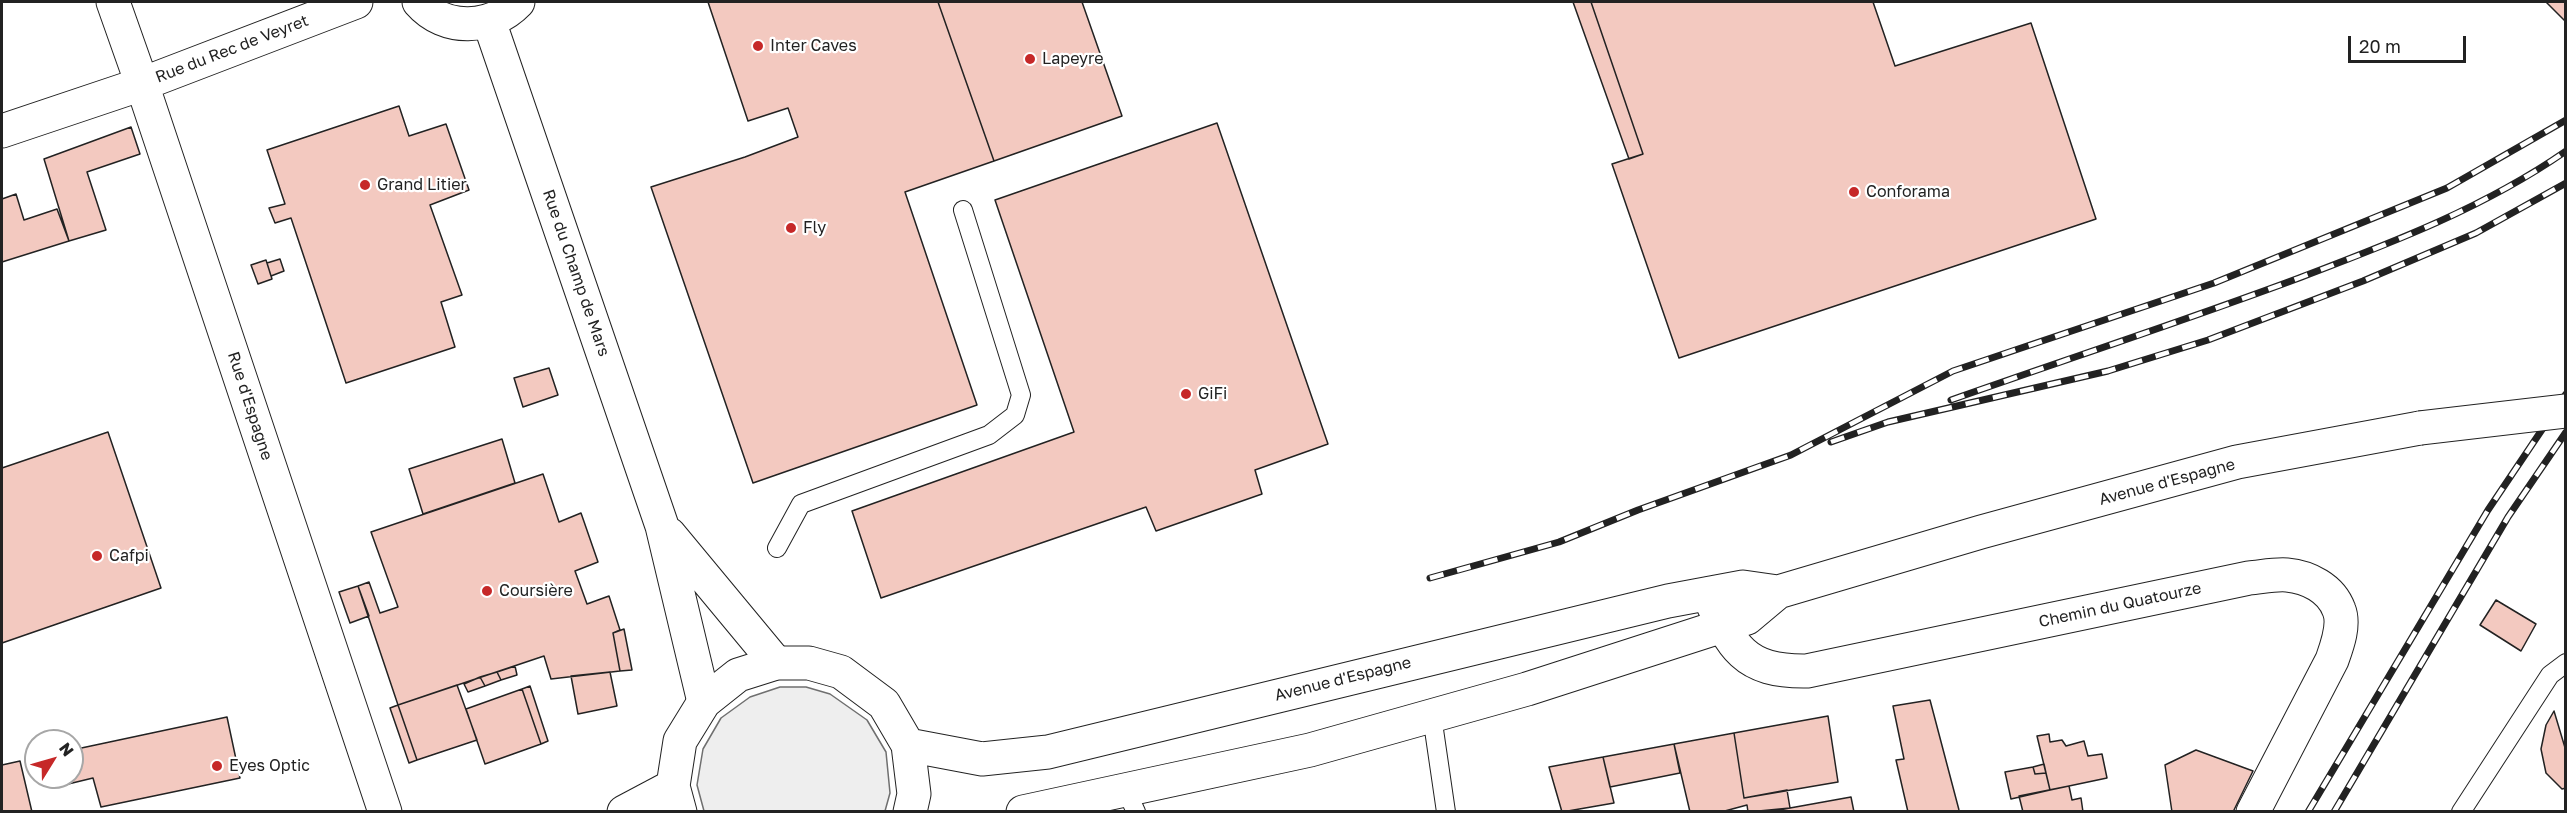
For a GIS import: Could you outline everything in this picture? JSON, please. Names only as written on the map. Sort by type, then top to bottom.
[{"type":"street","name":"Rue d'Espagne","points":[[113,2],[385,812]]},
{"type":"street","name":"Rue du Rec de Veyret","points":[[2,131],[142,84],[356,2]]},
{"type":"street","points":[[419,2],[427,11],[449,22],[467,25],[489,21],[518,2]]},
{"type":"street","name":"Rue du Champ de Mars","points":[[489,21],[662,526],[704,702]]},
{"type":"street","name":"Avenue d'Espagne","points":[[1023,812],[1131,801],[1527,689],[1748,618],[1778,592],[1981,532],[2237,462],[2420,429],[2565,411]]},
{"type":"street","name":"Rue du Champ de Mars","points":[[662,526],[776,663]]},
{"type":"street","name":"Chemin du Quatourze","points":[[1708,594],[1723,627],[1739,649],[1756,664],[1785,671],[1807,671],[2249,578],[2285,574],[2309,580],[2328,592],[2340,611],[2340,635],[2332,660],[2253,812]]},
{"type":"street","name":"Avenue d'Espagne","points":[[908,745],[982,759],[1048,752],[1561,626],[1743,587],[1778,592]]},
{"type":"street","points":[[624,812],[676,799],[680,741],[704,702],[738,675],[776,663],[809,663],[841,672],[885,704],[908,745],[914,794],[910,812]]},
{"type":"lane","points":[[777,548],[801,504],[989,435],[1015,415],[1021,395],[963,210]]},
{"type":"lane","points":[[2461,812],[2550,675],[2565,663]]},
{"type":"lane","points":[[1432,716],[1446,812]]},
{"type":"shaded area","points":[[780,687],[806,687],[830,694],[867,720],[886,752],[890,793],[885,811],[704,811],[697,785],[703,749],[721,718],[750,697]]},
{"type":"building","name":"Fly","points":[[708,2],[938,2],[994,161],[905,192],[977,405],[753,483],[651,187],[745,157],[798,137],[788,108],[748,121]]},
{"type":"building","name":"Lapeyre","points":[[938,2],[1082,2],[1122,116],[994,161]]},
{"type":"building","points":[[1573,2],[1591,2],[1643,154],[1629,159]]},
{"type":"building","name":"Conforama","points":[[1591,2],[1873,2],[1895,66],[2031,23],[2096,219],[1679,358],[1612,164],[1643,154]]},
{"type":"building","points":[[2546,2],[2566,2],[2566,22]]},
{"type":"building","points":[[399,106],[409,136],[446,124],[469,190],[430,205],[462,295],[441,302],[455,347],[346,383],[291,218],[275,223],[269,208],[285,204],[267,150]]},
{"type":"building","name":"GiFi","points":[[1217,123],[1328,444],[1255,470],[1262,494],[1156,531],[1146,507],[881,598],[852,511],[1074,432],[995,200]]},
{"type":"building","points":[[131,127],[140,154],[87,172],[106,230],[69,241],[44,159]]},
{"type":"building","points":[[16,194],[24,220],[57,209],[69,241],[2,262],[2,199]]},
{"type":"building","points":[[280,259],[284,271],[271,276],[267,263]]},
{"type":"building","points":[[266,260],[272,279],[258,284],[251,265]]},
{"type":"building","points":[[549,368],[558,395],[523,407],[514,378]]},
{"type":"building","points":[[108,432],[161,588],[2,643],[2,468]]},
{"type":"building","points":[[502,439],[515,483],[423,514],[409,469]]},
{"type":"building","name":"Coursière","points":[[543,474],[559,522],[581,513],[598,562],[575,571],[587,604],[609,596],[620,630],[613,633],[620,671],[551,679],[544,656],[398,705],[358,586],[369,582],[380,613],[398,607],[371,532]]},
{"type":"building","points":[[358,586],[369,616],[350,623],[339,592]]},
{"type":"building","points":[[2496,600],[2536,624],[2521,651],[2480,625]]},
{"type":"building","points":[[624,629],[632,670],[620,671],[613,633]]},
{"type":"building","points":[[515,666],[517,675],[501,680],[497,672]]},
{"type":"building","points":[[497,672],[501,680],[485,686],[480,677]]},
{"type":"building","points":[[610,672],[617,706],[578,714],[571,676]]},
{"type":"building","points":[[480,677],[485,686],[468,692],[464,684]]},
{"type":"building","points":[[457,685],[477,740],[417,760],[398,705]]},
{"type":"building","points":[[530,686],[548,741],[541,744],[522,689]]},
{"type":"building","points":[[522,689],[541,744],[485,764],[466,709]]},
{"type":"building","points":[[1930,700],[1960,812],[1908,812],[1896,760],[1904,759],[1893,706]]},
{"type":"building","points":[[398,705],[417,760],[409,763],[390,708]]},
{"type":"building","points":[[2554,711],[2566,751],[2566,788],[2562,789],[2546,773],[2541,749],[2546,725]]},
{"type":"building","points":[[1828,716],[1838,782],[1744,798],[1734,733]]},
{"type":"building","points":[[227,717],[240,778],[101,807],[93,778],[84,780],[84,747]]},
{"type":"building","points":[[1734,733],[1744,798],[1787,790],[1790,808],[1748,812],[1747,805],[1721,812],[1690,812],[1674,744]]},
{"type":"building","points":[[2049,734],[2050,742],[2062,740],[2066,746],[2084,741],[2088,756],[2102,754],[2107,778],[2050,790],[2037,736]]},
{"type":"building","points":[[1674,744],[1680,773],[1610,787],[1603,757]]},
{"type":"building","points":[[2196,750],[2253,771],[2233,812],[2172,812],[2165,765]]},
{"type":"building","points":[[1603,757],[1614,803],[1562,812],[1549,767]]},
{"type":"building","points":[[20,761],[24,789],[27,789],[32,812],[2,812],[2,765]]},
{"type":"building","points":[[2044,764],[2046,773],[2035,774],[2033,767]]},
{"type":"building","points":[[2033,767],[2035,774],[2046,773],[2050,790],[2011,799],[2005,772]]},
{"type":"building","points":[[2069,786],[2072,800],[2081,798],[2083,812],[2023,812],[2019,796]]},
{"type":"building","points":[[1851,797],[1854,812],[1769,812],[1790,808]]},
{"type":"railway","points":[[1430,578],[1559,542],[1638,510],[1791,455],[1953,371],[2214,283],[2447,188],[2566,120]]},
{"type":"railway","points":[[1951,400],[2299,278],[2368,251],[2470,207],[2503,190],[2566,151]]},
{"type":"railway","points":[[1831,442],[1888,422],[2108,371],[2208,340],[2363,281],[2476,233],[2566,183]]},
{"type":"railway","points":[[2308,812],[2488,510],[2566,394]]},
{"type":"railway","points":[[2334,812],[2508,517],[2566,432]]},
{"type":"place","name":"Inter Caves","points":[[758,46]]},
{"type":"place","name":"Lapeyre","points":[[1030,59]]},
{"type":"place","name":"Grand Litier","points":[[365,185]]},
{"type":"place","name":"Conforama","points":[[1854,192]]},
{"type":"place","name":"Fly","points":[[791,228]]},
{"type":"place","name":"GiFi","points":[[1186,394]]},
{"type":"place","name":"Cafpi","points":[[97,556]]},
{"type":"place","name":"Coursière","points":[[487,591]]},
{"type":"place","name":"Eyes Optic","points":[[217,766]]}]
